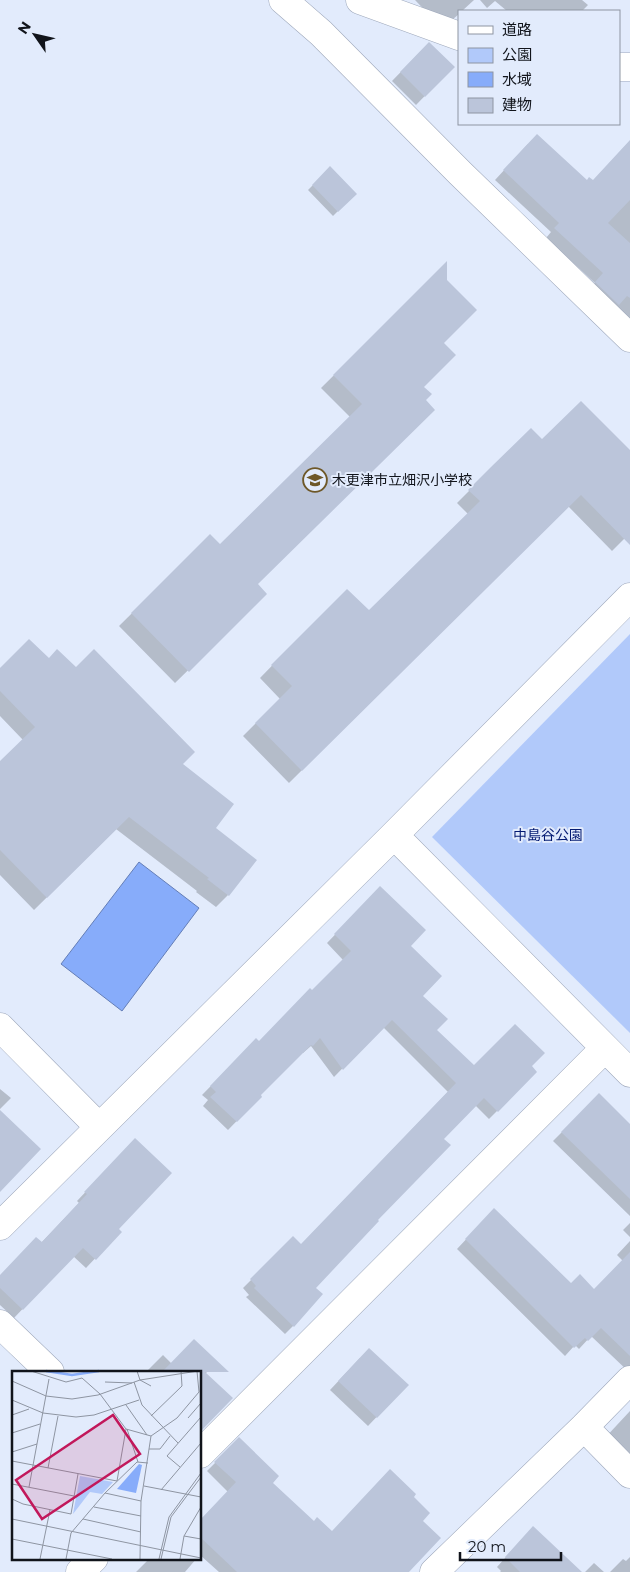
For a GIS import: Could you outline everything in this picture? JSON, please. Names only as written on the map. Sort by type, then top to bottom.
[{"type":"street","points":[[283,0],[321,33],[630,338]]},
{"type":"street","points":[[360,0],[458,36]]},
{"type":"street","points":[[0,1226],[394,835],[630,597]]},
{"type":"street","points":[[394,835],[630,1073]]},
{"type":"street","points":[[0,1027],[99,1128]]},
{"type":"street","points":[[201,1453],[604,1048]]},
{"type":"street","points":[[0,1324],[49,1371]]},
{"type":"street","points":[[434,1572],[630,1380]]},
{"type":"street","points":[[584,1427],[630,1474]]},
{"type":"street","points":[[80,1572],[92,1560]]},
{"type":"green space","name":"中島谷公園","points":[[630,634],[630,1033],[432,837]]},
{"type":"water","points":[[139,862],[199,908],[122,1011],[61,964]]},
{"type":"building","points":[[429,42],[455,67],[425,97],[400,72]]},
{"type":"building","points":[[537,134],[587,180],[589,177],[593,180],[630,140],[630,200],[608,223],[630,243],[630,298],[627,296],[619,305],[595,282],[603,273],[554,228],[559,223],[503,170]]},
{"type":"building","points":[[330,166],[357,194],[338,212],[312,185]]},
{"type":"building","points":[[447,261],[447,280],[477,310],[444,343],[456,355],[424,387],[432,394],[426,400],[435,410],[258,584],[267,594],[189,672],[131,613],[210,534],[220,544],[362,404],[333,375]]},
{"type":"building","points":[[581,401],[630,450],[630,545],[581,495],[302,771],[255,723],[292,686],[271,665],[347,589],[369,610],[480,501],[468,490],[491,467],[531,428],[542,439]]},
{"type":"building","points":[[29,639],[49,658],[57,649],[76,667],[94,649],[195,752],[183,764],[234,804],[216,828],[257,860],[229,896],[207,879],[209,878],[129,817],[47,898],[0,850],[0,761],[35,727],[0,691],[0,668]]},
{"type":"building","points":[[380,886],[426,930],[411,946],[442,976],[423,996],[448,1019],[437,1030],[474,1065],[515,1024],[545,1053],[532,1066],[537,1072],[498,1112],[484,1098],[444,1139],[451,1145],[378,1220],[316,1288],[323,1294],[294,1327],[254,1288],[256,1286],[250,1279],[293,1236],[301,1244],[456,1083],[392,1020],[343,1070],[320,1038],[261,1095],[262,1097],[237,1122],[210,1097],[216,1092],[210,1086],[256,1038],[259,1041],[310,988],[312,990],[351,951],[334,934]]},
{"type":"building","points":[[599,1093],[630,1124],[630,1199],[561,1132]]},
{"type":"building","points":[[0,1110],[41,1149],[0,1192]]},
{"type":"building","points":[[135,1138],[172,1173],[119,1229],[122,1232],[96,1260],[83,1248],[23,1310],[0,1288],[0,1275],[36,1237],[42,1242],[87,1194],[84,1192]]},
{"type":"building","points":[[494,1208],[571,1283],[580,1274],[594,1289],[630,1252],[630,1356],[601,1328],[588,1341],[585,1338],[574,1348],[465,1239]]},
{"type":"building","points":[[194,1339],[229,1372],[205,1372],[233,1398],[201,1431],[201,1371],[163,1371]]},
{"type":"building","points":[[369,1348],[409,1385],[377,1418],[338,1381]]},
{"type":"building","points":[[239,1437],[279,1476],[273,1483],[314,1521],[317,1517],[332,1531],[390,1469],[416,1494],[414,1497],[430,1513],[423,1521],[441,1538],[409,1572],[237,1572],[201,1538],[201,1519],[236,1482],[214,1462]]},
{"type":"building","points":[[533,1526],[582,1572],[520,1572],[505,1557]]},
{"type":"place","name":"木更津市立畑沢小学校","points":[[315,480]]}]
